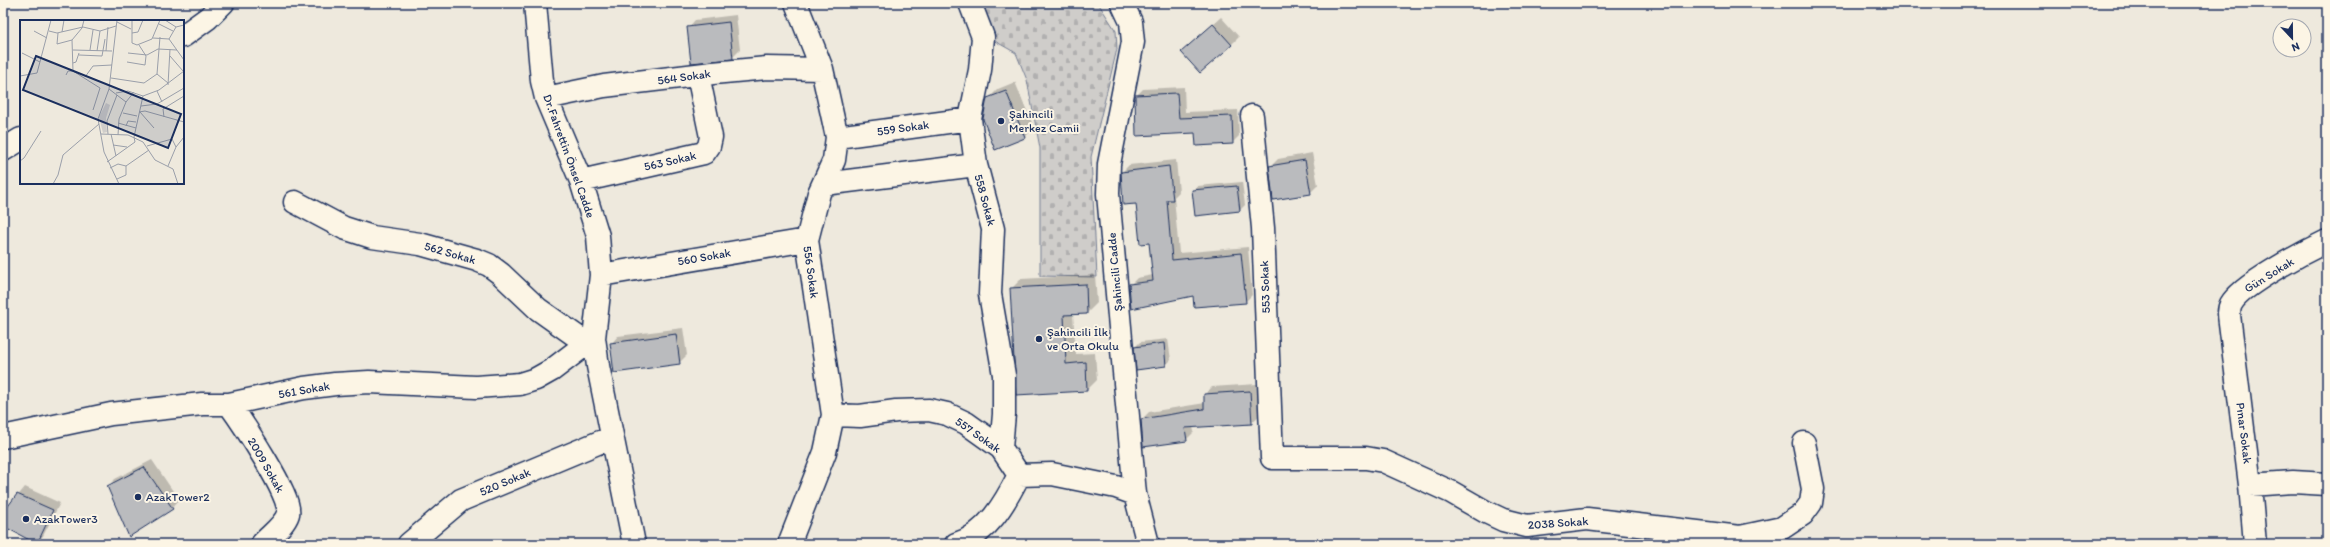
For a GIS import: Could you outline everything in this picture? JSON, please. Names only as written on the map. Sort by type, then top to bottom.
[{"type":"street","points":[[184,35],[208,18],[223,3]]},
{"type":"street","name":"Dr.Fahrettin Önsel Cadde","points":[[535,3],[542,81],[546,98],[581,181],[598,236],[601,275],[590,341],[634,544]]},
{"type":"street","name":"556 Sokak","points":[[789,544],[825,452],[833,415],[807,240],[819,193],[834,160],[837,137],[822,69],[796,3]]},
{"type":"street","name":"558 Sokak","points":[[970,3],[983,37],[980,70],[970,119],[976,165],[993,229],[990,294],[1004,375],[1004,414],[1001,448]]},
{"type":"street","name":"Şahincili Cadde","points":[[1122,3],[1131,22],[1133,42],[1109,164],[1108,194],[1135,494],[1148,544]]},
{"type":"street","name":"564 Sokak","points":[[546,98],[604,86],[698,75],[767,68],[822,69]]},
{"type":"street","name":"563 Sokak","points":[[581,181],[704,153],[709,146],[711,137],[698,75]]},
{"type":"street","name":"553 Sokak","points":[[1252,116],[1262,228],[1272,458]]},
{"type":"street","name":"559 Sokak","points":[[837,137],[970,119]]},
{"type":"street","points":[[3,150],[20,140]]},
{"type":"street","points":[[824,184],[976,165]]},
{"type":"street","name":"562 Sokak","points":[[295,202],[344,228],[372,237],[404,240],[477,260],[501,274],[538,309],[590,341]]},
{"type":"street","name":"560 Sokak","points":[[601,275],[807,240]]},
{"type":"street","name":"Gün Sokak","points":[[2230,322],[2230,305],[2246,289],[2327,241]]},
{"type":"street","name":"Pınar Sokak","points":[[2230,322],[2250,485],[2255,544]]},
{"type":"street","name":"561 Sokak","points":[[3,437],[111,414],[202,404],[229,404],[304,388],[335,384],[369,382],[476,387],[520,384],[536,379],[552,370],[590,341]]},
{"type":"street","name":"2009 Sokak","points":[[229,404],[279,484],[288,504],[289,513],[282,523],[262,544]]},
{"type":"street","name":"557 Sokak","points":[[833,415],[843,417],[929,410],[947,414],[966,423],[1001,448],[1019,475]]},
{"type":"street","name":"520 Sokak","points":[[409,544],[461,500],[612,437]]},
{"type":"street","name":"2038 Sokak","points":[[1272,458],[1366,458],[1383,461],[1451,492],[1503,520],[1535,535],[1587,519],[1741,540],[1782,528],[1803,514],[1811,503],[1814,489],[1804,443]]},
{"type":"street","points":[[956,544],[967,541],[989,522],[1004,502],[1019,475],[1052,474],[1116,487],[1135,494]]},
{"type":"street","points":[[2250,485],[2294,482],[2327,484]]},
{"type":"green space","points":[[978,3],[1098,3],[1116,31],[1117,49],[1091,157],[1097,277],[1040,276],[1040,148],[1027,80],[1016,53],[993,40]]},
{"type":"building","points":[[729,22],[733,59],[691,63],[687,27]]},
{"type":"building","points":[[1213,24],[1232,45],[1200,73],[1181,52]]},
{"type":"building","name":"Şahincili Merkez Camii","points":[[1006,91],[1025,138],[995,150],[983,119],[987,98]]},
{"type":"building","points":[[1177,93],[1179,118],[1232,116],[1233,144],[1196,146],[1195,133],[1136,136],[1135,95]]},
{"type":"building","points":[[1305,160],[1311,194],[1273,200],[1269,166]]},
{"type":"building","points":[[1169,166],[1173,200],[1167,200],[1172,260],[1241,253],[1246,303],[1194,307],[1193,296],[1131,309],[1129,284],[1153,281],[1149,243],[1140,244],[1136,204],[1123,205],[1121,172]]},
{"type":"building","points":[[1237,186],[1240,211],[1195,216],[1192,190]]},
{"type":"building","name":"Şahincili İlk ve Orta Okulu","points":[[1086,284],[1087,314],[1064,315],[1066,364],[1086,362],[1087,391],[1016,395],[1010,288]]},
{"type":"building","points":[[676,334],[680,364],[614,373],[610,343]]},
{"type":"building","points":[[1164,343],[1166,366],[1136,370],[1134,347]]},
{"type":"building","points":[[1250,391],[1252,424],[1185,428],[1187,441],[1143,447],[1141,419],[1204,409],[1204,394]]},
{"type":"building","name":"AzakTower2","points":[[144,467],[173,509],[129,537],[107,486]]},
{"type":"building","name":"AzakTower3","points":[[17,494],[53,510],[37,544],[3,526],[3,513]]},
{"type":"place","name":"Şahincili Merkez Camii","points":[[1001,121]]},
{"type":"place","name":"Şahincili İlk ve Orta Okulu","points":[[1039,339]]},
{"type":"place","name":"AzakTower2","points":[[138,497]]},
{"type":"place","name":"AzakTower3","points":[[26,519]]}]
